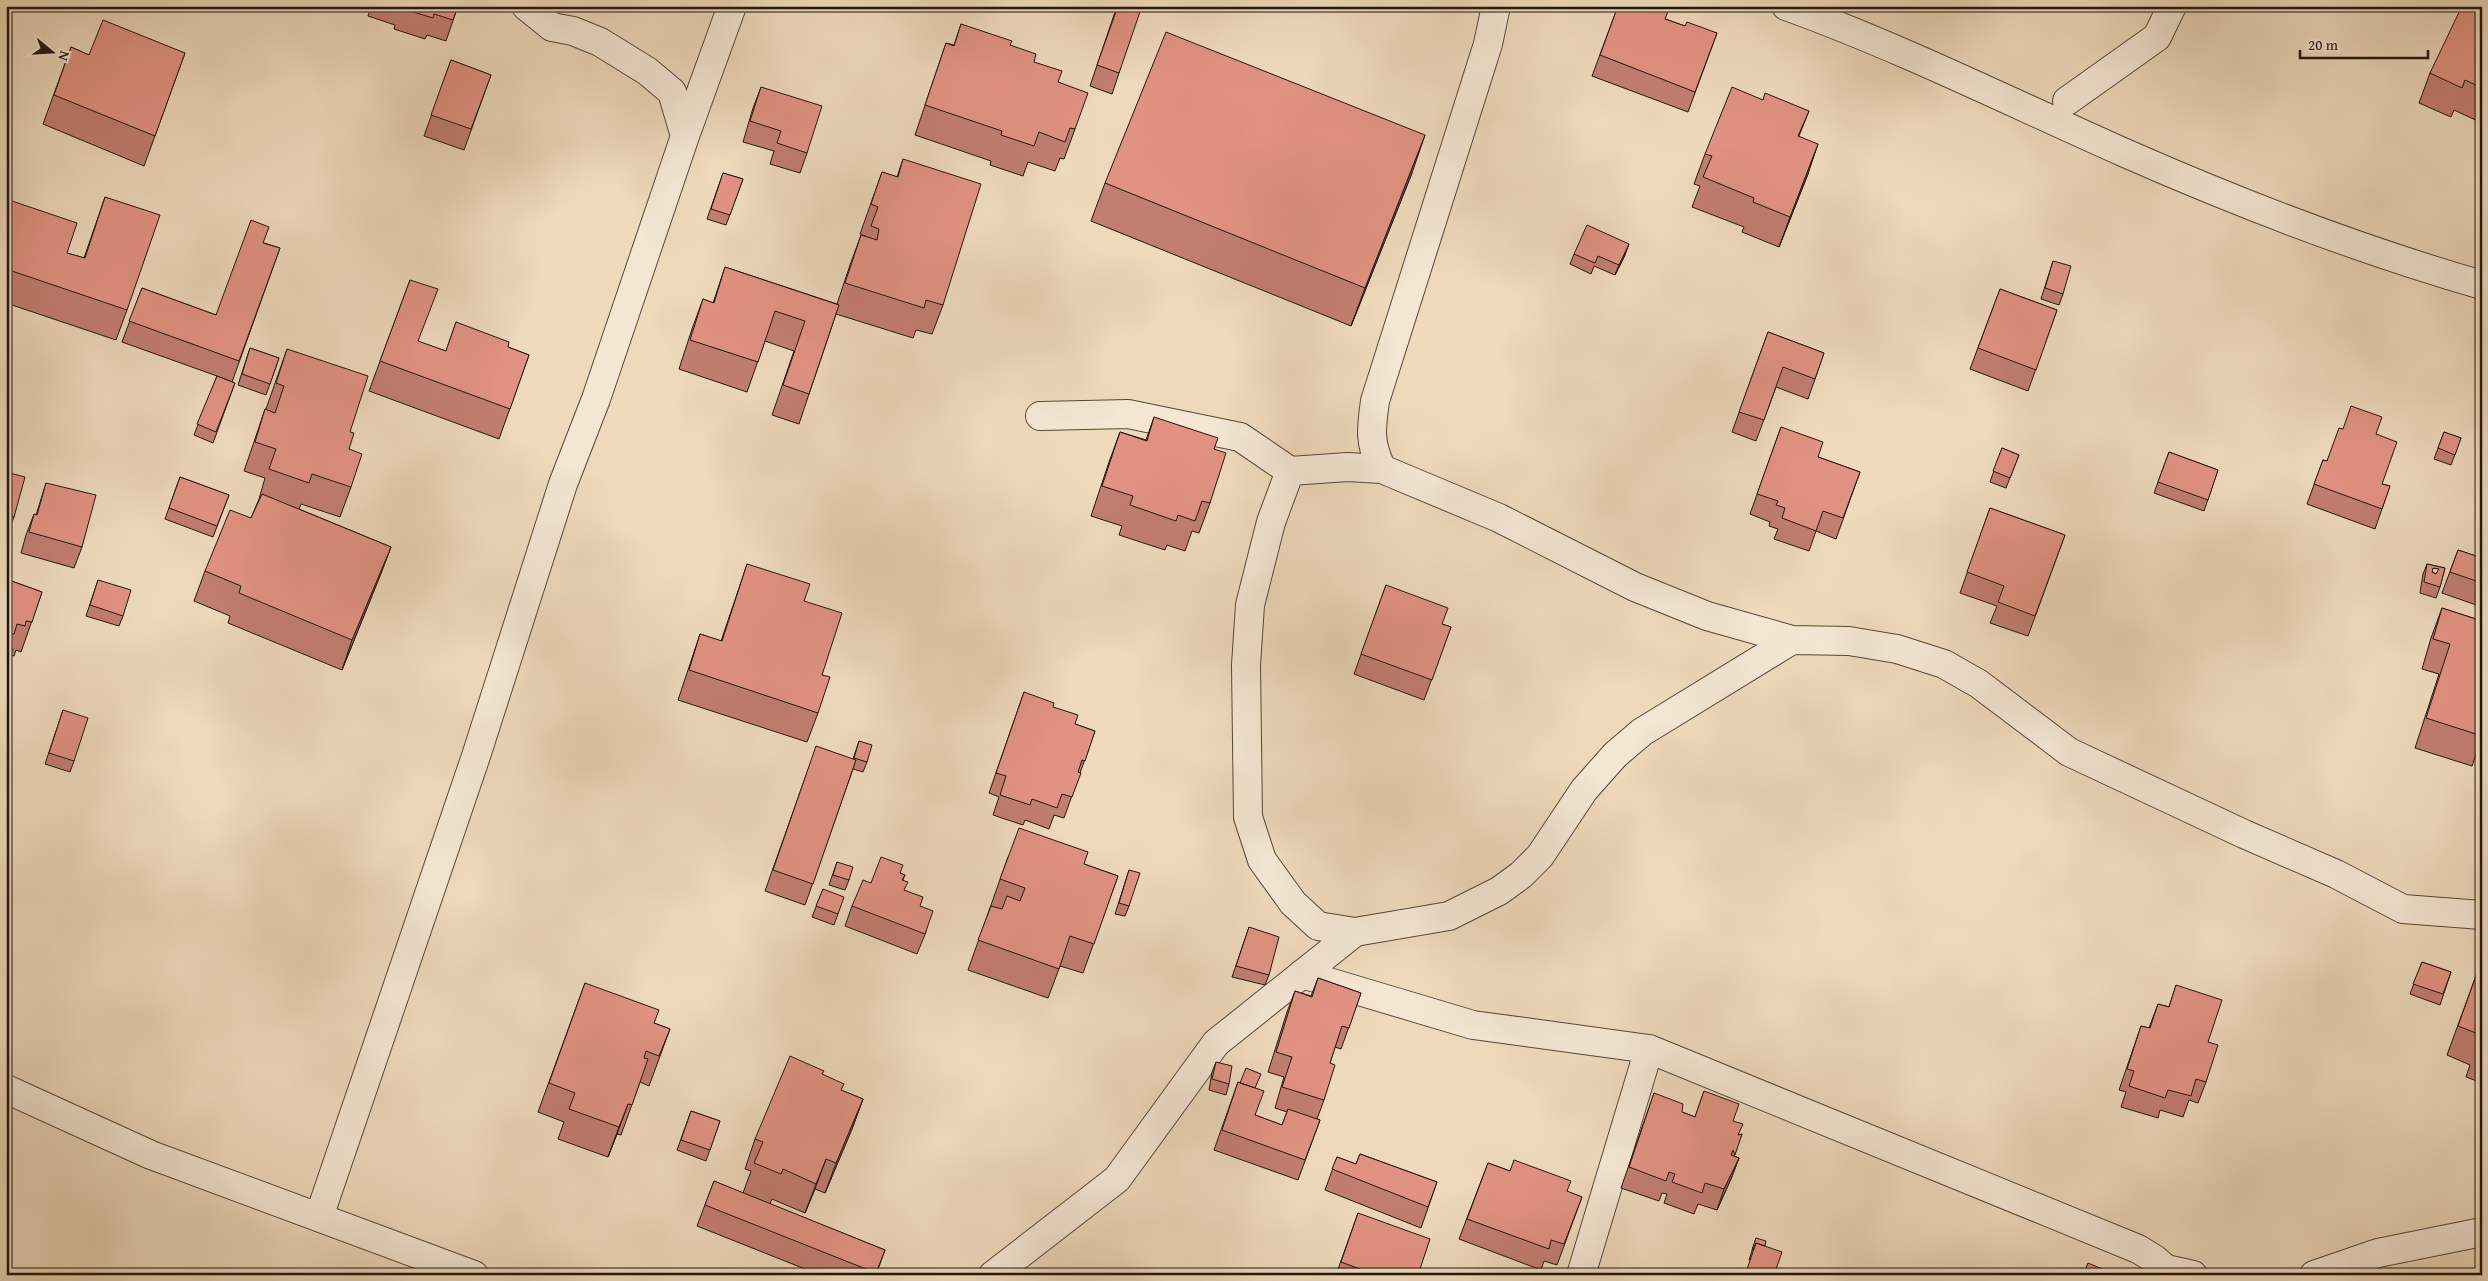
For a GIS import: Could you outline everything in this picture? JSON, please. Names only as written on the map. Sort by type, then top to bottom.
[{"type":"street","points":[[526,6],[552,27],[573,31],[600,42],[647,71],[667,87],[672,92],[677,104],[684,136]]},
{"type":"street","points":[[319,1217],[476,756],[563,484],[596,399],[684,136],[732,6]]},
{"type":"street","points":[[1382,469],[1373,451],[1371,437],[1375,401],[1488,44],[1496,6]]},
{"type":"street","points":[[2067,101],[2156,36],[2172,6]]},
{"type":"street","points":[[1791,7],[1884,44],[2222,195],[2418,267],[2482,285]]},
{"type":"street","points":[[1040,416],[1128,414],[1240,438],[1290,471],[1348,467],[1382,469],[1500,518],[1635,587],[1707,616],[1792,640],[1849,641],[1897,649],[1944,664],[1979,684],[2069,752],[2244,834],[2336,874],[2403,910],[2482,915]]},
{"type":"street","points":[[1290,471],[1271,522],[1250,605],[1246,665],[1248,817],[1262,860],[1293,903],[1318,926],[1355,932],[1449,916],[1499,891],[1521,875],[1540,856],[1584,790],[1622,749],[1642,732],[1676,709],[1726,682],[1792,640]]},
{"type":"street","points":[[993,1275],[1117,1179],[1216,1043],[1355,932]]},
{"type":"street","points":[[1302,974],[1473,1025],[1649,1049],[2138,1249],[2166,1269],[2193,1275]]},
{"type":"street","points":[[1580,1275],[1649,1049]]},
{"type":"street","points":[[6,1089],[151,1155],[474,1275]]},
{"type":"street","points":[[2314,1275],[2378,1253],[2482,1232]]},
{"type":"building","points":[[402,6],[458,6],[453,20],[434,14],[433,18],[401,8]]},
{"type":"building","points":[[1118,6],[1142,6],[1119,73],[1097,65]]},
{"type":"building","points":[[1618,6],[1637,8],[1638,6],[1662,6],[1669,9],[1665,19],[1685,26],[1687,22],[1717,33],[1695,92],[1600,55]]},
{"type":"building","points":[[2462,6],[2482,6],[2482,88],[2465,80],[2462,88],[2430,73]]},
{"type":"building","points":[[103,20],[185,53],[155,136],[54,95],[71,47],[89,55]]},
{"type":"building","points":[[961,24],[1012,41],[1010,45],[1036,54],[1034,62],[1062,71],[1058,82],[1088,93],[1075,129],[1070,128],[1065,142],[1039,132],[1034,146],[1001,135],[1002,131],[925,105],[946,43],[954,46]]},
{"type":"building","points":[[1166,32],[1425,135],[1365,288],[1105,183]]},
{"type":"building","points":[[451,60],[491,75],[471,129],[431,115]]},
{"type":"building","points":[[761,87],[822,106],[807,153],[777,143],[781,131],[750,121]]},
{"type":"building","points":[[1732,87],[1763,100],[1765,93],[1809,111],[1798,136],[1818,144],[1790,217],[1753,202],[1754,198],[1703,177],[1712,156],[1705,154]]},
{"type":"building","points":[[903,159],[981,184],[943,305],[926,300],[924,308],[845,283],[861,235],[877,240],[879,229],[871,226],[878,207],[871,204],[882,172],[898,177]]},
{"type":"building","points":[[723,173],[743,179],[730,215],[711,209]]},
{"type":"building","points":[[105,197],[160,215],[127,310],[6,269],[6,199],[77,223],[67,253],[85,258]]},
{"type":"building","points":[[251,220],[269,227],[263,243],[280,248],[239,361],[129,321],[142,288],[216,315]]},
{"type":"building","points":[[1587,225],[1629,244],[1619,265],[1598,256],[1595,263],[1574,254]]},
{"type":"building","points":[[2053,261],[2071,266],[2063,294],[2045,288]]},
{"type":"building","points":[[725,267],[839,305],[809,394],[783,385],[805,321],[775,311],[758,362],[690,340],[703,299],[714,303]]},
{"type":"building","points":[[410,280],[438,289],[418,341],[446,351],[456,322],[509,342],[508,347],[529,355],[510,409],[380,361]]},
{"type":"building","points":[[2000,289],[2057,310],[2036,370],[1978,348]]},
{"type":"building","points":[[1768,332],[1824,353],[1815,379],[1783,367],[1764,420],[1739,412]]},
{"type":"building","points":[[250,348],[279,358],[270,384],[242,374]]},
{"type":"building","points":[[287,349],[368,376],[350,432],[354,433],[349,449],[362,454],[351,487],[312,474],[309,483],[269,469],[276,449],[255,442],[265,409],[275,413],[284,386],[276,383]]},
{"type":"building","points":[[217,376],[235,383],[216,432],[197,424]]},
{"type":"building","points":[[2351,406],[2382,417],[2376,434],[2397,442],[2382,484],[2390,486],[2382,509],[2314,484],[2323,460],[2327,461],[2339,428],[2343,429]]},
{"type":"building","points":[[1154,417],[1218,438],[1214,449],[1226,453],[1210,503],[1202,501],[1195,521],[1178,515],[1176,521],[1130,505],[1133,496],[1102,486],[1120,432],[1147,441]]},
{"type":"building","points":[[1781,427],[1823,442],[1818,457],[1860,472],[1843,518],[1823,511],[1816,531],[1782,518],[1785,508],[1776,505],[1778,501],[1757,494]]},
{"type":"building","points":[[2444,432],[2461,438],[2455,455],[2438,448]]},
{"type":"building","points":[[2002,448],[2019,455],[2010,478],[1993,471]]},
{"type":"building","points":[[2169,452],[2218,470],[2208,500],[2158,482]]},
{"type":"building","points":[[6,472],[25,477],[14,517],[6,515]]},
{"type":"building","points":[[180,477],[229,495],[217,526],[169,508]]},
{"type":"building","points":[[46,483],[96,495],[82,547],[29,532],[34,514],[37,515]]},
{"type":"building","points":[[262,494],[391,547],[352,640],[239,593],[241,586],[205,571],[230,510],[251,518]]},
{"type":"building","points":[[1990,508],[2065,535],[2035,616],[1998,602],[2004,586],[1967,572]]},
{"type":"building","points":[[2458,550],[2482,558],[2482,583],[2450,572]]},
{"type":"building","points":[[747,564],[810,584],[804,601],[842,613],[822,675],[830,677],[818,713],[689,670],[700,634],[722,641]]},
{"type":"building","points":[[2427,564],[2445,568],[2440,587],[2424,582]],"holes":[[[2433,568],[2439,569],[2436,574],[2432,572]]]},
{"type":"building","points":[[6,579],[42,592],[32,622],[26,621],[25,626],[17,624],[14,634],[7,632],[6,634]]},
{"type":"building","points":[[98,580],[131,590],[123,616],[90,605]]},
{"type":"building","points":[[1386,585],[1448,608],[1442,624],[1451,627],[1432,680],[1361,654]]},
{"type":"building","points":[[2442,608],[2482,621],[2482,736],[2426,718],[2450,644],[2433,639]]},
{"type":"building","points":[[6,646],[13,649],[7,663],[11,665],[6,680]]},
{"type":"building","points":[[1024,692],[1054,703],[1053,707],[1078,715],[1075,724],[1095,731],[1085,761],[1082,760],[1078,772],[1081,773],[1072,797],[1062,794],[1057,808],[1032,799],[1030,805],[1000,795],[1006,776],[996,773]]},
{"type":"building","points":[[63,710],[88,718],[74,761],[49,753]]},
{"type":"building","points":[[859,741],[872,745],[867,762],[854,758]]},
{"type":"building","points":[[816,746],[856,760],[813,884],[773,870]]},
{"type":"building","points":[[1019,828],[1088,852],[1084,864],[1118,876],[1094,944],[1070,936],[1059,969],[978,940],[991,906],[1002,909],[1007,896],[1020,901],[1025,888],[1000,879]]},
{"type":"building","points":[[881,857],[903,865],[900,873],[905,875],[902,880],[908,882],[904,890],[923,897],[920,906],[933,911],[925,934],[852,906],[863,880],[871,883]]},
{"type":"building","points":[[837,862],[853,867],[849,880],[833,875]]},
{"type":"building","points":[[1129,870],[1140,873],[1129,906],[1119,903]]},
{"type":"building","points":[[823,889],[844,897],[838,914],[816,906]]},
{"type":"building","points":[[1249,927],[1279,937],[1269,975],[1236,966]]},
{"type":"building","points":[[2422,962],[2451,972],[2443,994],[2413,984]]},
{"type":"building","points":[[2477,973],[2482,975],[2482,1049],[2477,1047],[2481,1035],[2458,1026]]},
{"type":"building","points":[[1318,978],[1361,993],[1349,1028],[1342,1026],[1330,1063],[1335,1065],[1324,1100],[1282,1087],[1292,1057],[1276,1052],[1295,991],[1312,997]]},
{"type":"building","points":[[585,983],[659,1010],[654,1023],[670,1029],[659,1056],[646,1051],[644,1058],[648,1059],[632,1105],[628,1104],[619,1127],[569,1109],[575,1093],[549,1083]]},
{"type":"building","points":[[2176,985],[2222,1000],[2208,1042],[2218,1045],[2206,1082],[2196,1079],[2191,1096],[2168,1090],[2165,1098],[2129,1086],[2134,1071],[2127,1069],[2141,1026],[2150,1028],[2158,1004],[2169,1007]]},
{"type":"building","points":[[790,1056],[824,1071],[822,1074],[844,1084],[841,1090],[863,1099],[836,1163],[826,1159],[816,1184],[783,1169],[781,1174],[754,1163],[763,1142],[755,1139]]},
{"type":"building","points":[[1216,1062],[1232,1066],[1229,1084],[1212,1079]]},
{"type":"building","points":[[1246,1068],[1261,1074],[1255,1088],[1240,1083]]},
{"type":"building","points":[[1238,1082],[1264,1091],[1255,1115],[1282,1125],[1288,1109],[1320,1120],[1305,1160],[1222,1130]]},
{"type":"building","points":[[1704,1091],[1739,1104],[1733,1121],[1743,1124],[1738,1135],[1742,1134],[1735,1155],[1733,1150],[1731,1155],[1739,1158],[1724,1189],[1705,1183],[1702,1193],[1672,1182],[1675,1174],[1669,1172],[1666,1181],[1629,1167],[1654,1093],[1683,1104],[1682,1112],[1695,1117]]},
{"type":"building","points":[[691,1111],[720,1121],[710,1150],[681,1140]]},
{"type":"building","points":[[1360,1154],[1437,1182],[1428,1207],[1332,1169],[1337,1157],[1356,1164]]},
{"type":"building","points":[[1514,1160],[1571,1181],[1567,1191],[1582,1197],[1564,1244],[1551,1240],[1549,1249],[1467,1219],[1488,1163],[1510,1171]]},
{"type":"building","points":[[714,1181],[885,1250],[876,1273],[705,1205]]},
{"type":"building","points":[[1358,1213],[1430,1239],[1418,1275],[1371,1275],[1371,1273],[1341,1262]]},
{"type":"building","points":[[1756,1238],[1766,1241],[1765,1246],[1756,1243],[1752,1250]]},
{"type":"building","points":[[1756,1243],[1782,1252],[1774,1275],[1745,1275]]},
{"type":"building","points":[[2088,1263],[2117,1275],[2083,1275]]}]
